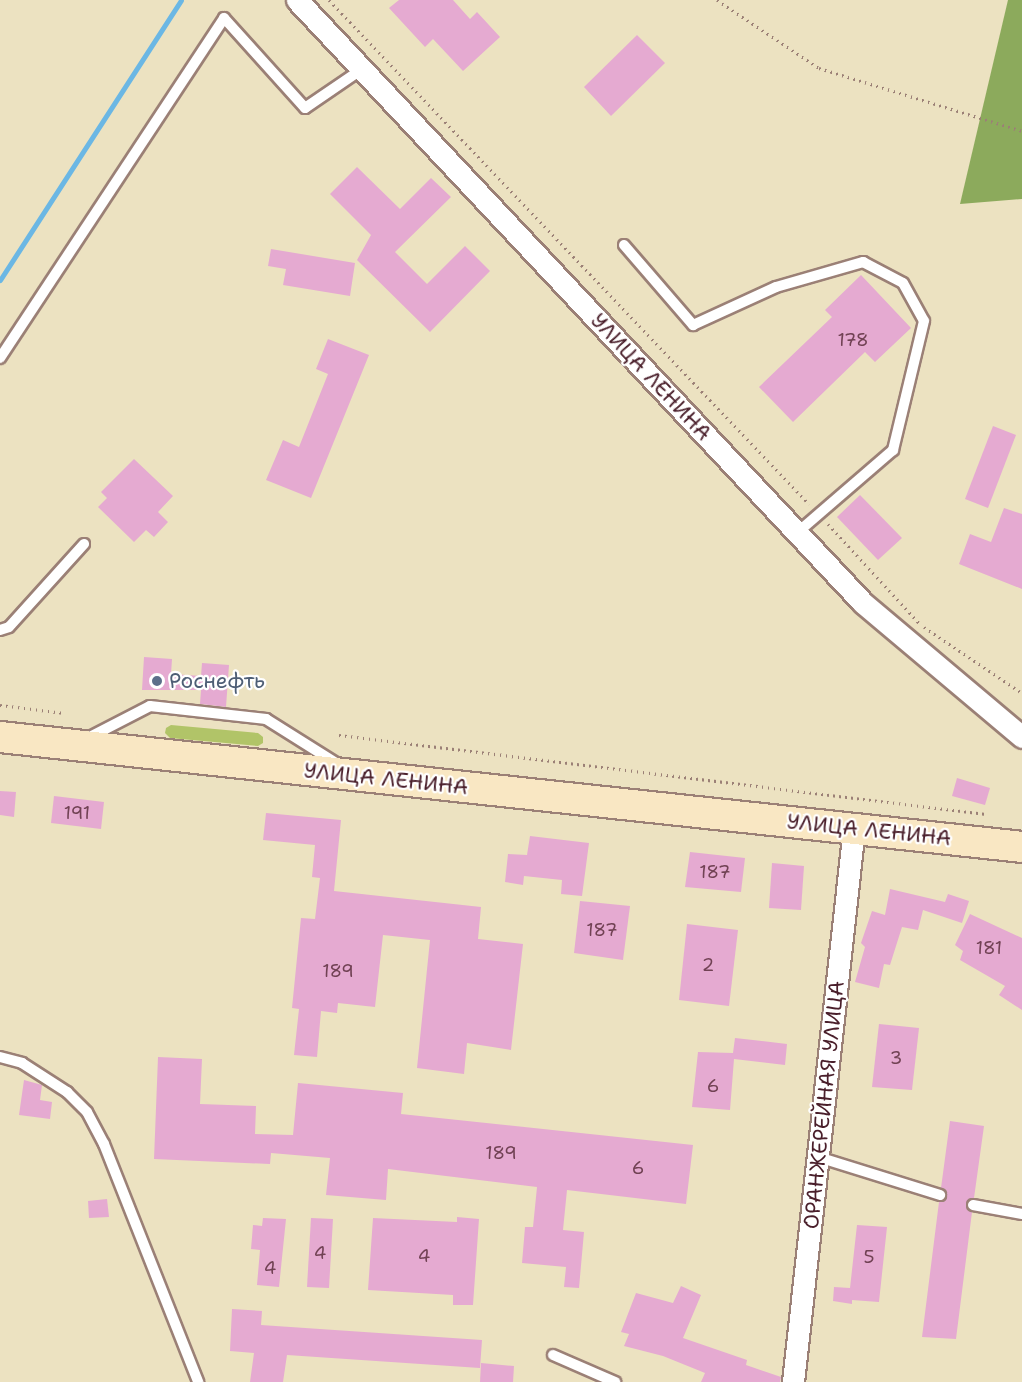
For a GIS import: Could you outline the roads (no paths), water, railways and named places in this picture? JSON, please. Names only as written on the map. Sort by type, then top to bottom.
[{"type":"main road","name":"УЛИЦА ЛЕНИНА","points":[[0,737],[854,828],[1020,842]]},
{"type":"street","name":"УЛИЦА ЛЕНИНА","points":[[297,0],[863,603],[1022,737]]},
{"type":"street","name":"ОРАНЖЕРЕЙНАЯ УЛИЦА","points":[[793,1382],[854,828]]},
{"type":"lane","points":[[0,358],[224,18],[305,108],[362,69]]},
{"type":"lane","points":[[624,245],[693,326],[776,287],[863,262],[903,283],[924,321],[893,450],[798,533]]},
{"type":"lane","points":[[0,630],[9,627],[84,544]]},
{"type":"lane","points":[[73,745],[150,706],[267,719],[354,775]]},
{"type":"lane","points":[[0,1057],[22,1064],[49,1080],[67,1092],[87,1112],[104,1144],[198,1382]]},
{"type":"lane","points":[[818,1156],[940,1195]]},
{"type":"lane","points":[[973,1205],[1022,1214]]},
{"type":"lane","points":[[553,1355],[615,1382]]},
{"type":"waterway","points":[[0,280],[181,0]]},
{"type":"place","name":"Роснефть","points":[[157,681]]}]
